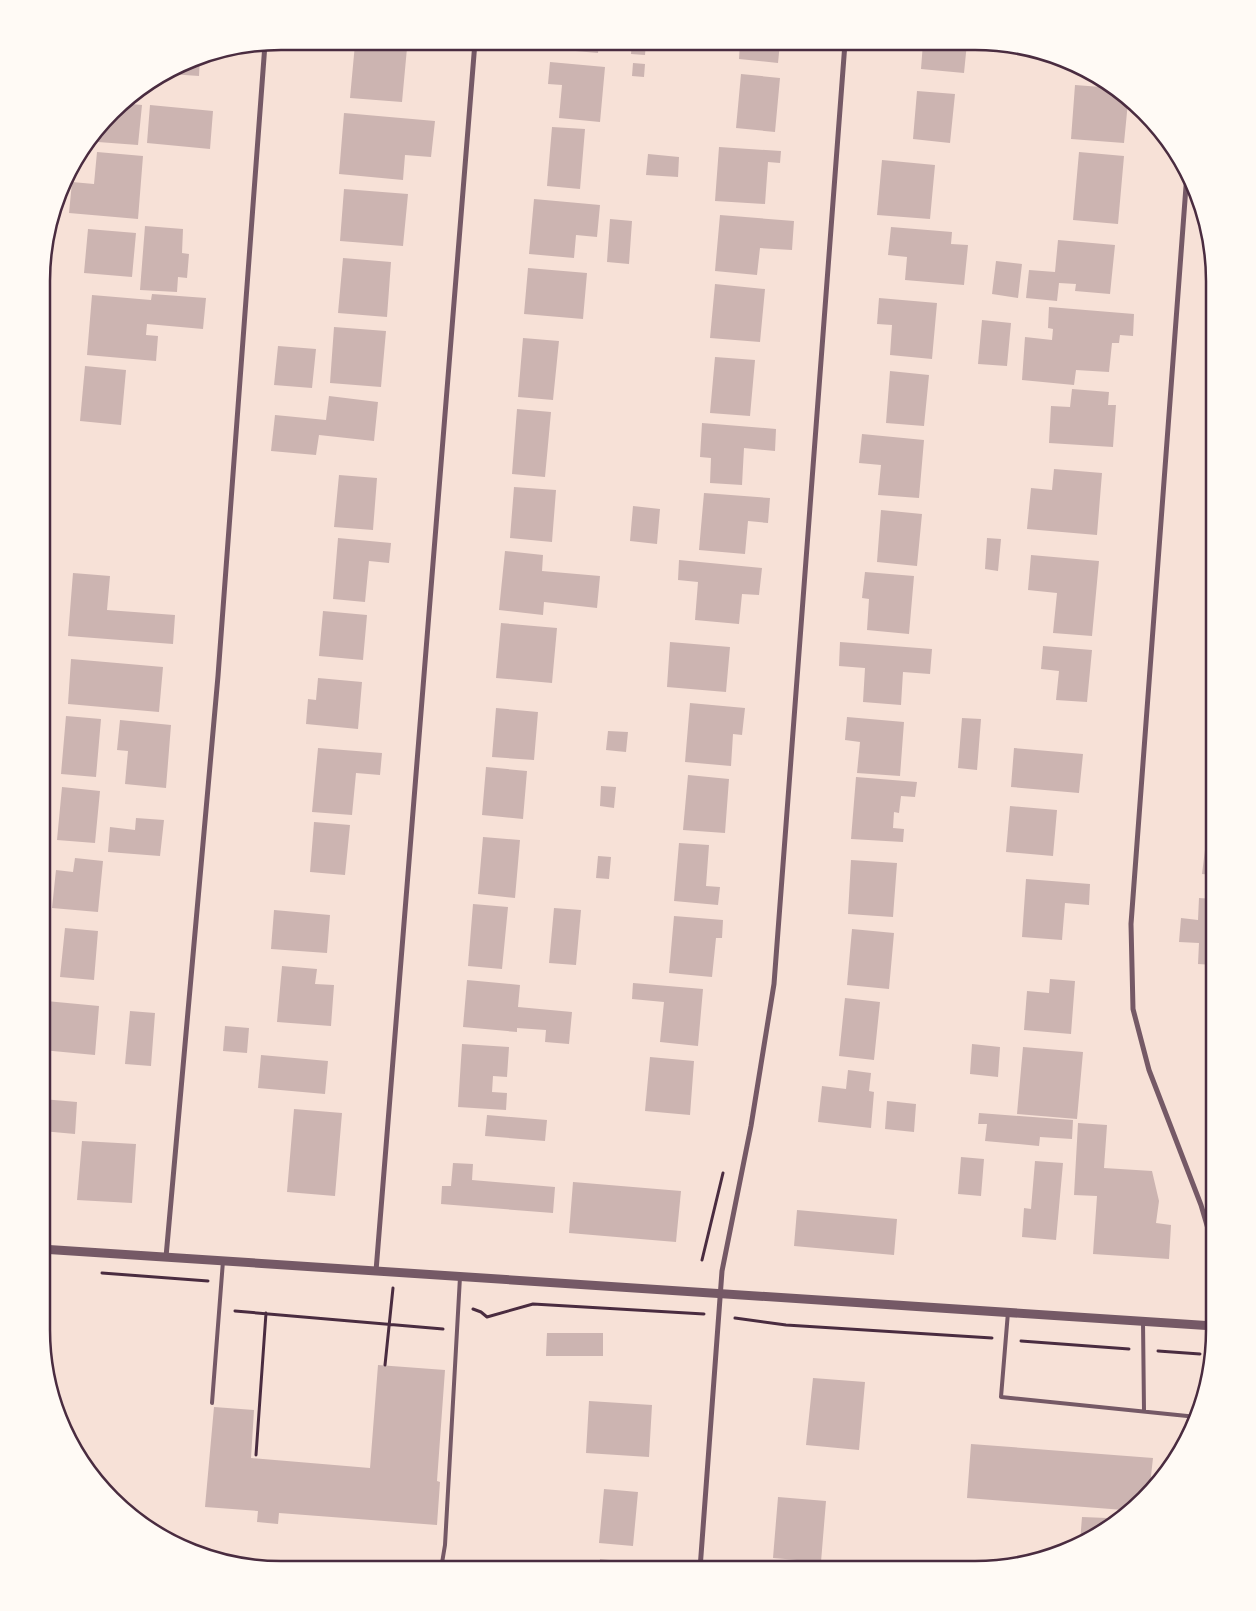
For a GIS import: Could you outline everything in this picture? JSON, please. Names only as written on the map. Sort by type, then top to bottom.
[{"type":"street","points":[[166,1257],[218,676],[265,50]]},
{"type":"street","points":[[376,1271],[474,50]]},
{"type":"street","points":[[701,1561],[722,1271],[751,1126],[774,984],[844,50]]},
{"type":"street","points":[[1186,188],[1131,924],[1133,1009],[1149,1070],[1206,1222]]},
{"type":"street","points":[[50,1250],[1206,1325]]},
{"type":"lane","points":[[212,1403],[224,1261]]},
{"type":"lane","points":[[442,1561],[445,1545],[460,1277]]},
{"type":"lane","points":[[1008,1312],[1002,1396],[1189,1416]]},
{"type":"lane","points":[[1143,1321],[1144,1411]]},
{"type":"path","points":[[385,1365],[395,1272]]},
{"type":"path","points":[[101,1273],[222,1283]]},
{"type":"path","points":[[232,1310],[388,1325],[458,1329],[466,1329],[466,1313],[471,1308],[482,1312],[487,1317],[532,1304],[712,1315]]},
{"type":"path","points":[[256,1455],[266,1313]]},
{"type":"path","points":[[734,1318],[786,1325],[1200,1354]]},
{"type":"building","points":[[354,50],[407,50],[402,102],[350,98]]},
{"type":"building","points":[[564,50],[598,50],[598,53]]},
{"type":"building","points":[[631,50],[645,50],[645,55],[631,54]]},
{"type":"building","points":[[740,50],[779,50],[778,63],[739,59]]},
{"type":"building","points":[[922,50],[966,50],[964,73],[921,69]]},
{"type":"building","points":[[550,62],[605,67],[600,122],[559,118],[562,85],[548,84]]},
{"type":"building","points":[[633,63],[645,64],[644,77],[632,76]]},
{"type":"building","points":[[200,65],[199,76],[178,75]]},
{"type":"building","points":[[741,74],[780,78],[775,132],[736,128]]},
{"type":"building","points":[[1075,85],[1100,87],[1127,107],[1124,143],[1071,139]]},
{"type":"building","points":[[917,91],[955,94],[950,143],[913,139]]},
{"type":"building","points":[[133,104],[142,105],[138,145],[98,142],[107,129],[129,107]]},
{"type":"building","points":[[150,105],[213,111],[210,149],[147,143]]},
{"type":"building","points":[[344,113],[435,121],[431,157],[405,155],[403,180],[339,174]]},
{"type":"building","points":[[552,127],[585,129],[580,189],[547,186]]},
{"type":"building","points":[[719,147],[781,151],[780,163],[768,162],[765,204],[715,201]]},
{"type":"building","points":[[97,152],[143,156],[138,219],[69,213],[73,182],[94,184]]},
{"type":"building","points":[[1079,152],[1124,156],[1118,224],[1073,220]]},
{"type":"building","points":[[648,154],[679,157],[678,177],[646,175]]},
{"type":"building","points":[[882,160],[935,165],[930,219],[877,215]]},
{"type":"building","points":[[344,189],[408,194],[403,246],[340,241]]},
{"type":"building","points":[[534,199],[600,205],[597,237],[576,235],[574,258],[529,254]]},
{"type":"building","points":[[720,215],[794,221],[792,250],[760,248],[757,275],[715,271]]},
{"type":"building","points":[[610,219],[632,221],[629,264],[607,262]]},
{"type":"building","points":[[145,226],[183,229],[182,253],[189,254],[187,278],[178,277],[177,292],[140,290]]},
{"type":"building","points":[[891,227],[952,232],[951,244],[968,245],[964,285],[905,280],[907,257],[888,255]]},
{"type":"building","points":[[88,229],[136,233],[132,277],[84,273]]},
{"type":"building","points":[[1058,240],[1115,245],[1110,294],[1075,291],[1076,284],[1059,283],[1057,301],[1026,298],[1029,270],[1055,272]]},
{"type":"building","points":[[343,258],[391,262],[387,317],[338,313]]},
{"type":"building","points":[[996,261],[1022,264],[1018,298],[992,294]]},
{"type":"building","points":[[528,268],[587,273],[583,319],[524,314]]},
{"type":"building","points":[[715,284],[765,289],[760,342],[710,338]]},
{"type":"building","points":[[152,294],[206,298],[203,329],[147,324],[146,335],[158,336],[156,361],[87,355],[92,295],[151,300]]},
{"type":"building","points":[[879,298],[937,303],[932,359],[890,355],[892,325],[877,324]]},
{"type":"building","points":[[1049,307],[1134,314],[1133,336],[1120,335],[1119,343],[1112,343],[1109,372],[1076,370],[1074,385],[1022,380],[1025,337],[1052,340],[1053,329],[1048,328]]},
{"type":"building","points":[[982,320],[1011,323],[1007,366],[978,364]]},
{"type":"building","points":[[334,327],[386,331],[381,387],[330,383]]},
{"type":"building","points":[[523,338],[559,341],[553,400],[518,397]]},
{"type":"building","points":[[278,346],[316,349],[312,388],[274,385]]},
{"type":"building","points":[[715,357],[755,360],[750,416],[710,413]]},
{"type":"building","points":[[85,366],[126,370],[121,425],[80,421]]},
{"type":"building","points":[[890,371],[929,375],[924,426],[886,423]]},
{"type":"building","points":[[1072,389],[1109,392],[1108,405],[1116,405],[1113,447],[1049,443],[1051,406],[1070,407]]},
{"type":"building","points":[[329,396],[378,402],[374,441],[319,435],[316,455],[271,451],[275,415],[326,420]]},
{"type":"building","points":[[517,409],[551,412],[545,477],[512,474]]},
{"type":"building","points":[[702,423],[776,429],[775,451],[744,448],[742,485],[710,483],[711,458],[700,457]]},
{"type":"building","points":[[862,434],[924,440],[919,498],[878,495],[881,465],[859,463]]},
{"type":"building","points":[[1054,469],[1102,473],[1097,535],[1027,529],[1031,488],[1052,490]]},
{"type":"building","points":[[339,475],[377,478],[373,530],[334,527]]},
{"type":"building","points":[[514,487],[556,490],[552,542],[510,538]]},
{"type":"building","points":[[704,493],[770,498],[768,523],[748,521],[745,554],[699,550]]},
{"type":"building","points":[[633,506],[660,509],[657,544],[630,541]]},
{"type":"building","points":[[881,510],[922,514],[917,566],[877,562]]},
{"type":"building","points":[[338,538],[391,543],[389,563],[369,561],[365,602],[333,599]]},
{"type":"building","points":[[987,538],[1001,539],[998,571],[985,569]]},
{"type":"building","points":[[505,551],[543,555],[542,571],[600,576],[597,608],[544,602],[543,615],[499,610]]},
{"type":"building","points":[[1031,555],[1099,561],[1092,636],[1053,633],[1057,593],[1028,590]]},
{"type":"building","points":[[679,560],[762,568],[759,595],[742,594],[739,624],[695,620],[698,582],[678,580]]},
{"type":"building","points":[[865,572],[914,576],[909,634],[867,630],[869,599],[862,598]]},
{"type":"building","points":[[73,573],[110,576],[107,610],[175,615],[173,644],[68,636]]},
{"type":"building","points":[[323,611],[367,615],[363,660],[319,656]]},
{"type":"building","points":[[501,623],[557,628],[552,683],[496,678]]},
{"type":"building","points":[[670,642],[730,647],[726,692],[667,687]]},
{"type":"building","points":[[840,642],[932,649],[930,674],[903,672],[901,705],[863,702],[865,668],[839,666]]},
{"type":"building","points":[[1043,646],[1092,650],[1087,702],[1056,700],[1059,671],[1041,669]]},
{"type":"building","points":[[71,659],[163,667],[159,712],[68,704]]},
{"type":"building","points":[[318,678],[362,682],[358,729],[306,724],[308,699],[316,700]]},
{"type":"building","points":[[690,703],[745,708],[742,735],[733,734],[731,766],[685,762]]},
{"type":"building","points":[[496,708],[538,712],[534,760],[492,757]]},
{"type":"building","points":[[66,716],[101,719],[96,777],[61,774]]},
{"type":"building","points":[[847,717],[904,722],[900,776],[857,773],[860,742],[845,740]]},
{"type":"building","points":[[962,718],[981,719],[977,770],[958,768]]},
{"type":"building","points":[[120,720],[171,725],[166,788],[125,784],[128,751],[117,750]]},
{"type":"building","points":[[608,731],[628,732],[626,752],[606,750]]},
{"type":"building","points":[[318,748],[382,753],[380,775],[356,773],[352,815],[312,812]]},
{"type":"building","points":[[1014,748],[1083,754],[1079,793],[1011,787]]},
{"type":"building","points":[[486,767],[527,771],[523,819],[482,815]]},
{"type":"building","points":[[688,775],[729,779],[725,833],[683,830]]},
{"type":"building","points":[[856,777],[917,782],[915,797],[901,796],[899,813],[894,812],[893,828],[904,829],[903,842],[851,839]]},
{"type":"building","points":[[601,786],[616,787],[614,808],[600,806]]},
{"type":"building","points":[[62,787],[100,791],[95,843],[57,840]]},
{"type":"building","points":[[1010,806],[1057,810],[1053,856],[1006,852]]},
{"type":"building","points":[[136,818],[164,820],[160,856],[108,852],[110,827],[135,830]]},
{"type":"building","points":[[314,822],[350,825],[345,875],[310,872]]},
{"type":"building","points":[[483,837],[520,840],[515,898],[478,894]]},
{"type":"building","points":[[1206,841],[1206,874],[1202,874]]},
{"type":"building","points":[[679,843],[709,845],[706,886],[720,887],[718,905],[674,901]]},
{"type":"building","points":[[598,856],[611,857],[609,879],[596,878]]},
{"type":"building","points":[[75,858],[103,861],[98,912],[52,908],[56,870],[73,872]]},
{"type":"building","points":[[851,860],[897,863],[893,917],[848,914]]},
{"type":"building","points":[[1026,879],[1090,884],[1089,905],[1065,903],[1062,940],[1022,937]]},
{"type":"building","points":[[1199,898],[1206,898],[1206,964],[1198,964],[1199,943],[1179,942],[1181,918],[1198,920]]},
{"type":"building","points":[[473,904],[508,907],[502,969],[468,966]]},
{"type":"building","points":[[554,908],[581,910],[576,965],[549,963]]},
{"type":"building","points":[[274,910],[330,915],[327,953],[271,949]]},
{"type":"building","points":[[674,916],[723,920],[722,938],[716,938],[712,977],[669,973]]},
{"type":"building","points":[[65,928],[98,931],[94,980],[60,977]]},
{"type":"building","points":[[852,929],[894,933],[889,989],[847,985]]},
{"type":"building","points":[[282,966],[317,969],[315,984],[334,985],[331,1026],[277,1022]]},
{"type":"building","points":[[1050,979],[1075,981],[1071,1034],[1024,1030],[1027,991],[1049,993]]},
{"type":"building","points":[[467,980],[520,985],[518,1007],[572,1012],[569,1044],[545,1042],[546,1030],[517,1028],[517,1032],[463,1027]]},
{"type":"building","points":[[633,983],[703,989],[698,1046],[660,1042],[664,1002],[632,999]]},
{"type":"building","points":[[845,998],[880,1002],[874,1060],[839,1056]]},
{"type":"building","points":[[50,1001],[99,1006],[95,1055],[50,1051]]},
{"type":"building","points":[[130,1011],[155,1013],[151,1066],[125,1064]]},
{"type":"building","points":[[225,1026],[249,1028],[247,1053],[223,1051]]},
{"type":"building","points":[[462,1044],[509,1047],[507,1077],[493,1076],[492,1092],[507,1093],[506,1110],[458,1107]]},
{"type":"building","points":[[972,1044],[1000,1047],[998,1077],[970,1074]]},
{"type":"building","points":[[1023,1047],[1083,1052],[1077,1119],[1017,1114]]},
{"type":"building","points":[[261,1055],[328,1061],[325,1094],[258,1088]]},
{"type":"building","points":[[650,1057],[694,1061],[690,1115],[645,1111]]},
{"type":"building","points":[[848,1070],[871,1073],[869,1091],[874,1092],[871,1128],[818,1122],[822,1086],[846,1089]]},
{"type":"building","points":[[50,1100],[77,1102],[75,1134],[50,1132]]},
{"type":"building","points":[[887,1101],[916,1104],[914,1132],[885,1129]]},
{"type":"building","points":[[294,1109],[342,1113],[335,1196],[287,1192]]},
{"type":"building","points":[[979,1113],[1073,1120],[1072,1139],[1040,1137],[1039,1146],[985,1141],[987,1124],[978,1124]]},
{"type":"building","points":[[487,1115],[547,1120],[545,1141],[485,1136]]},
{"type":"building","points":[[1078,1123],[1107,1125],[1104,1168],[1152,1171],[1159,1201],[1156,1223],[1171,1225],[1169,1259],[1093,1254],[1097,1196],[1074,1195]]},
{"type":"building","points":[[82,1141],[136,1144],[132,1203],[77,1200]]},
{"type":"building","points":[[961,1157],[984,1159],[981,1196],[958,1194]]},
{"type":"building","points":[[1035,1161],[1063,1163],[1056,1240],[1022,1237],[1024,1208],[1031,1209]]},
{"type":"building","points":[[453,1163],[473,1164],[472,1180],[555,1187],[553,1213],[441,1204],[442,1186],[451,1186]]},
{"type":"building","points":[[573,1182],[681,1191],[676,1242],[569,1233]]},
{"type":"building","points":[[797,1210],[897,1219],[894,1255],[794,1246]]},
{"type":"building","points":[[547,1333],[603,1333],[603,1356],[546,1356]]},
{"type":"building","points":[[378,1365],[445,1370],[437,1481],[440,1482],[437,1525],[279,1513],[278,1524],[257,1522],[258,1511],[205,1507],[214,1407],[254,1410],[251,1458],[370,1468]]},
{"type":"building","points":[[813,1378],[865,1382],[859,1450],[806,1445]]},
{"type":"building","points":[[589,1401],[652,1405],[649,1457],[586,1453]]},
{"type":"building","points":[[971,1444],[1153,1458],[1151,1480],[1120,1510],[967,1498]]},
{"type":"building","points":[[604,1489],[638,1492],[633,1546],[599,1543]]},
{"type":"building","points":[[778,1497],[826,1501],[821,1561],[773,1558]]},
{"type":"building","points":[[1082,1517],[1107,1518],[1103,1522],[1081,1535]]},
{"type":"building","points":[[600,1559],[621,1561],[600,1561]]}]
